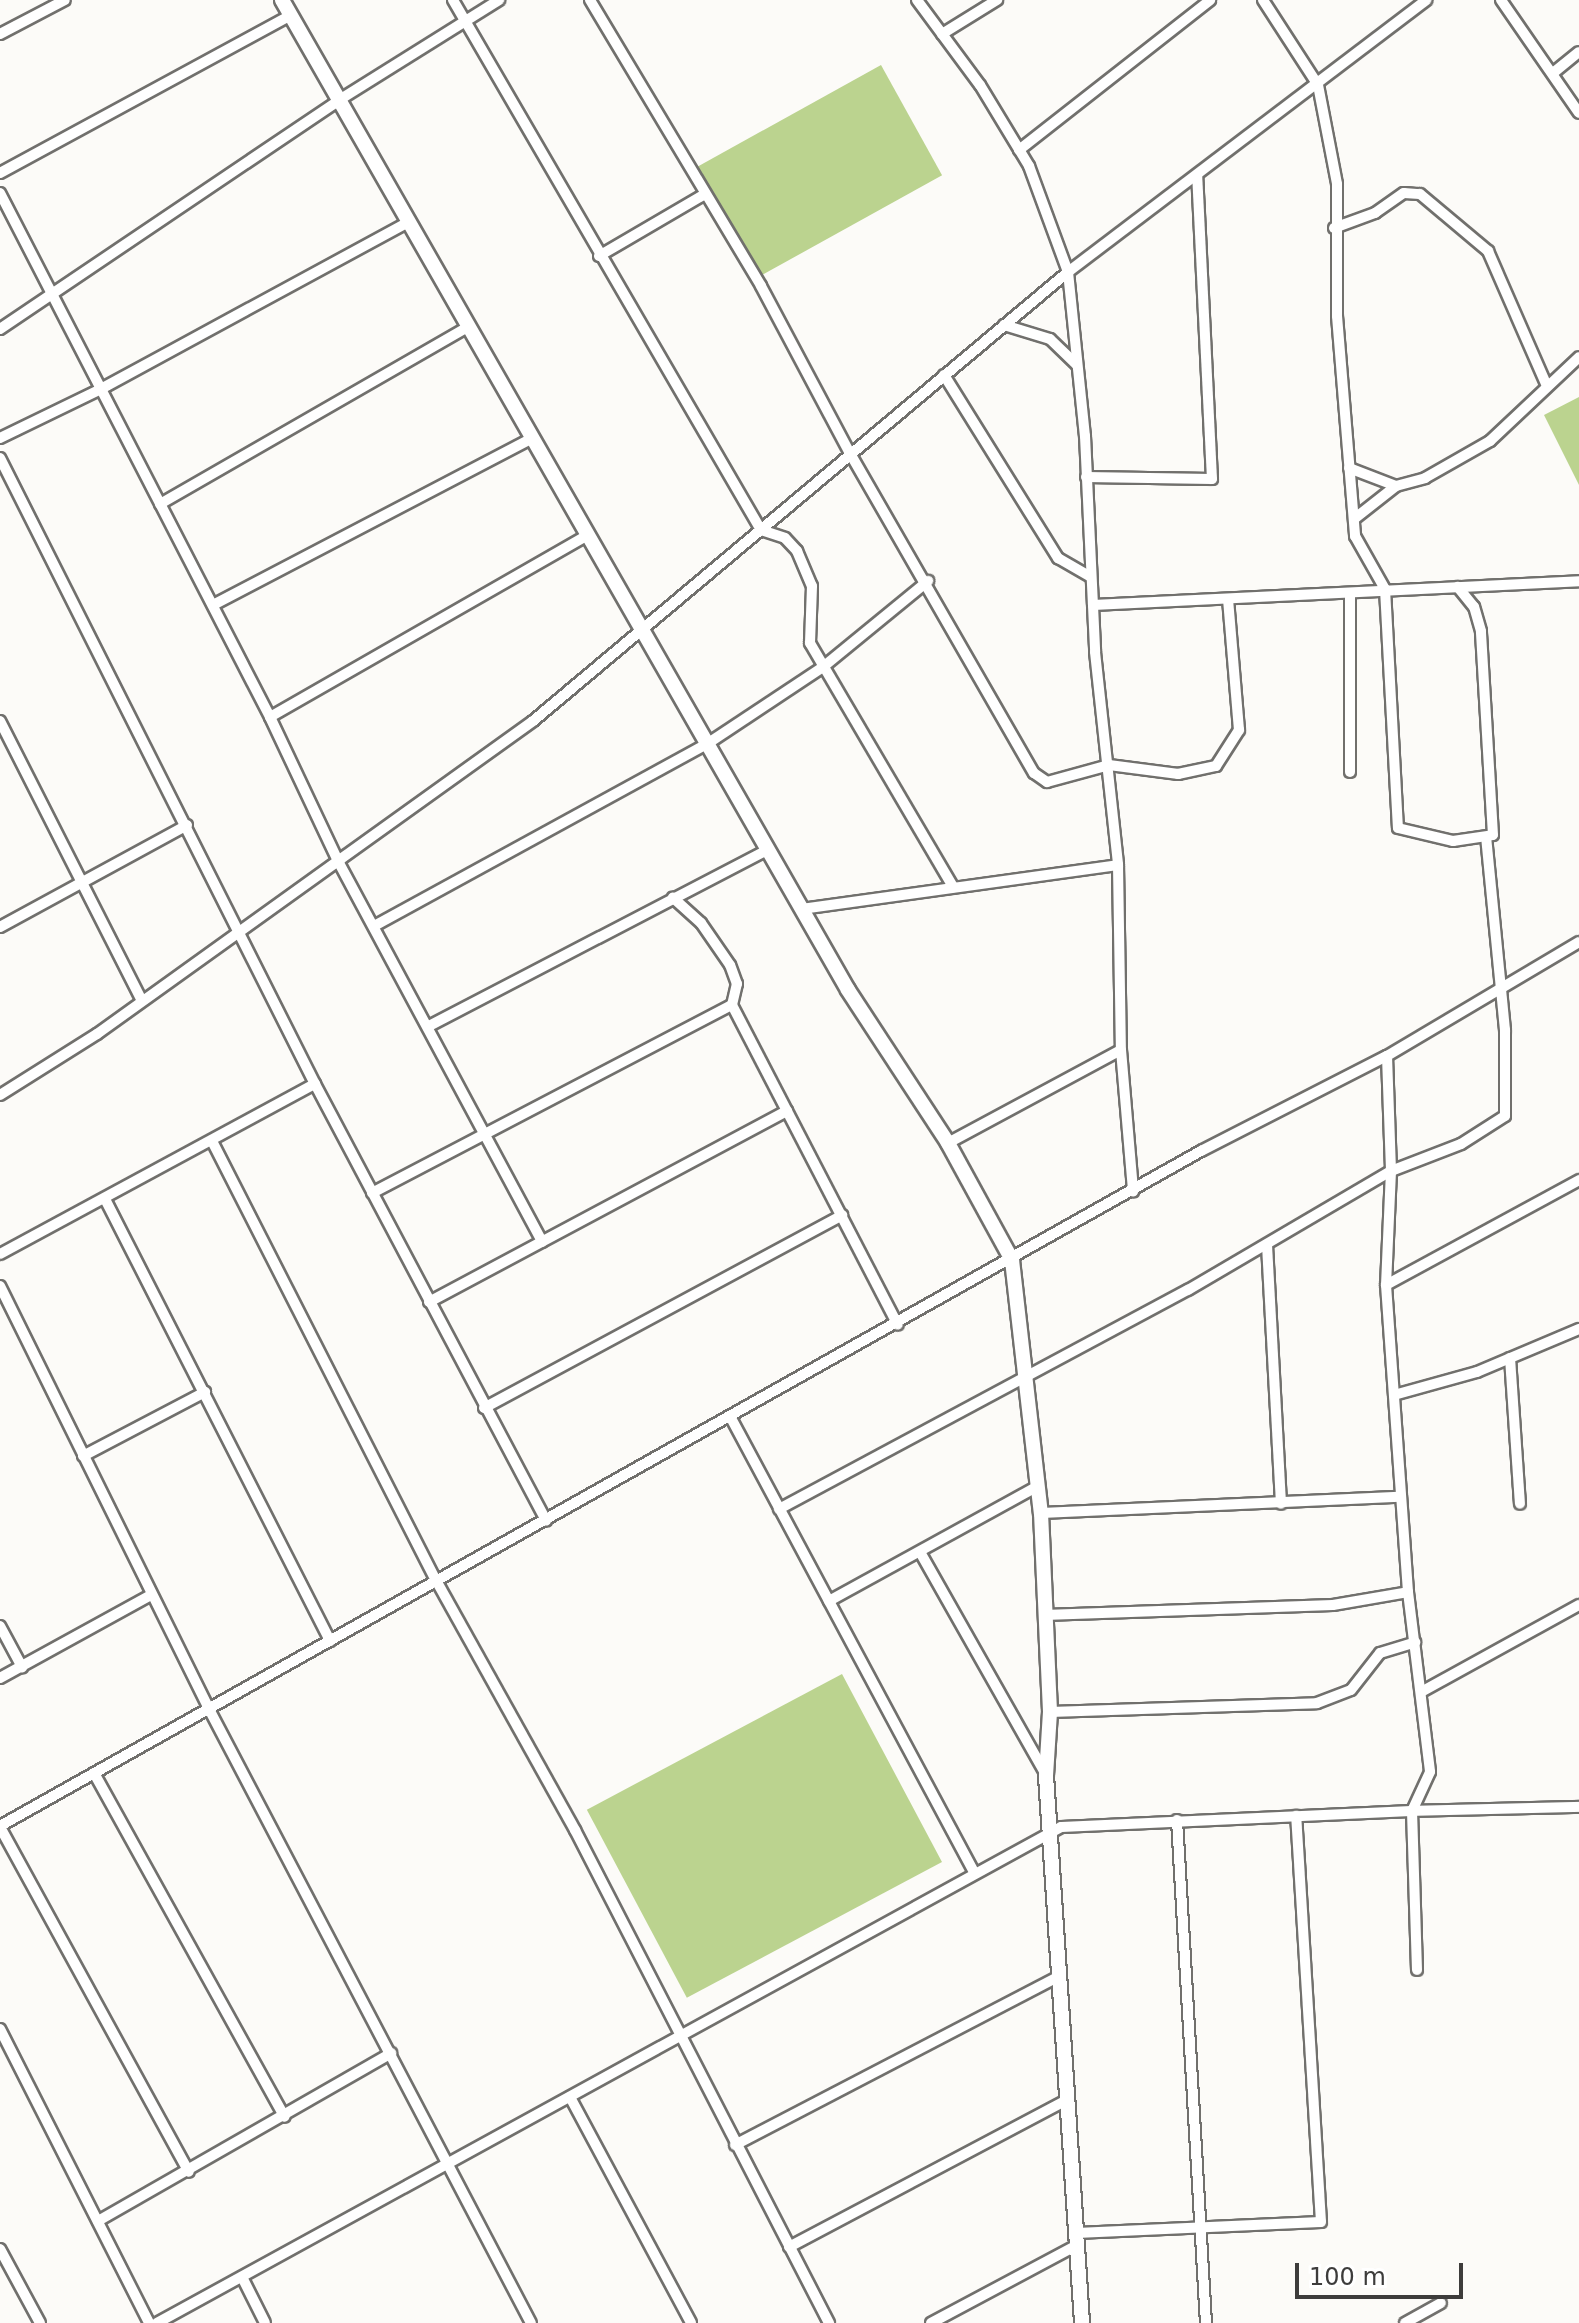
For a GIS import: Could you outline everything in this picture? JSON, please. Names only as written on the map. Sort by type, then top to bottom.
[{"type":"street","points":[[0,34],[65,0]]},
{"type":"street","points":[[282,0],[801,909],[948,1143],[1012,1260],[1041,1513],[1050,1712],[1046,1776],[1082,2323]]},
{"type":"street","points":[[453,0],[761,530],[785,538],[809,576],[812,586],[806,630],[823,667],[953,887]]},
{"type":"street","points":[[0,329],[339,100],[499,0]]},
{"type":"street","points":[[590,0],[761,286],[851,455],[928,581],[1034,773],[1047,782],[1068,781],[1109,765],[1178,774],[1216,766],[1231,747],[1239,730],[1228,599]]},
{"type":"street","points":[[917,0],[1019,150],[1068,272],[1078,366],[1093,605],[1118,865],[1121,1050],[1133,1191]]},
{"type":"street","points":[[942,34],[997,0]]},
{"type":"street","points":[[1019,150],[1210,0]]},
{"type":"street","points":[[1263,0],[1318,85],[1337,184],[1334,228],[1355,536],[1385,589],[1398,828],[1453,841],[1493,835],[1481,631],[1474,607],[1458,587]]},
{"type":"street","points":[[0,1095],[97,1034],[141,999],[533,721],[1068,272],[1426,0]]},
{"type":"street","points":[[1501,0],[1579,113]]},
{"type":"street","points":[[0,173],[291,15]]},
{"type":"street","points":[[1553,73],[1579,52]]},
{"type":"street","points":[[1086,477],[1212,479],[1197,175]]},
{"type":"street","points":[[0,193],[270,717],[338,861],[376,925],[542,1242]]},
{"type":"street","points":[[1334,228],[1375,213],[1404,193],[1420,194],[1488,251],[1546,384]]},
{"type":"street","points":[[599,256],[705,194]]},
{"type":"street","points":[[0,438],[99,390],[409,222]]},
{"type":"street","points":[[1004,325],[1040,333],[1078,366]]},
{"type":"street","points":[[160,504],[469,326]]},
{"type":"street","points":[[1354,519],[1396,486],[1425,478],[1490,441],[1546,384],[1579,357]]},
{"type":"street","points":[[944,375],[1058,558],[1091,577]]},
{"type":"street","points":[[213,605],[532,438]]},
{"type":"street","points":[[0,458],[315,1084],[546,1521]]},
{"type":"street","points":[[1349,468],[1396,486]]},
{"type":"street","points":[[270,717],[588,535]]},
{"type":"street","points":[[376,925],[707,744],[823,667],[928,581]]},
{"type":"street","points":[[1093,605],[1579,581]]},
{"type":"street","points":[[1350,594],[1350,772]]},
{"type":"street","points":[[0,721],[141,999]]},
{"type":"street","points":[[0,927],[187,825]]},
{"type":"street","points":[[779,1509],[1267,1245],[1391,1171],[1461,1144],[1505,1116],[1508,1088],[1486,837]]},
{"type":"street","points":[[429,1026],[767,850]]},
{"type":"street","points":[[801,909],[1118,865]]},
{"type":"street","points":[[673,898],[701,923],[730,965],[737,984],[732,1005],[898,1325]]},
{"type":"street","points":[[189,2172],[0,1826],[1133,1191],[1387,1056],[1579,942]]},
{"type":"street","points":[[372,1193],[732,1005]]},
{"type":"street","points":[[948,1143],[1121,1050]]},
{"type":"street","points":[[1387,1056],[1391,1171],[1386,1285],[1408,1592],[1423,1691],[1430,1772],[1412,1811],[1417,1970]]},
{"type":"street","points":[[0,1254],[315,1084]]},
{"type":"street","points":[[429,1302],[787,1111]]},
{"type":"street","points":[[212,1141],[437,1582],[575,1830],[678,2037],[829,2323]]},
{"type":"street","points":[[1386,1285],[1579,1180]]},
{"type":"street","points":[[105,1199],[330,1641]]},
{"type":"street","points":[[484,1408],[842,1215]]},
{"type":"street","points":[[1267,1245],[1281,1504]]},
{"type":"street","points":[[0,1286],[209,1709],[451,2165],[531,2323]]},
{"type":"street","points":[[1394,1395],[1510,1358],[1579,1329]]},
{"type":"street","points":[[1510,1358],[1520,1504]]},
{"type":"street","points":[[83,1456],[205,1392]]},
{"type":"street","points":[[731,1418],[974,1872]]},
{"type":"street","points":[[829,1601],[1038,1486]]},
{"type":"street","points":[[1041,1513],[1400,1497]]},
{"type":"street","points":[[920,1552],[1046,1776]]},
{"type":"street","points":[[1044,1615],[1333,1605],[1408,1592]]},
{"type":"street","points":[[0,1678],[151,1595]]},
{"type":"street","points":[[1423,1691],[1579,1605]]},
{"type":"street","points":[[0,1626],[22,1667]]},
{"type":"street","points":[[1050,1712],[1317,1703],[1351,1690],[1380,1653],[1415,1642]]},
{"type":"street","points":[[94,1773],[285,2117]]},
{"type":"street","points":[[157,2323],[451,2165],[974,1872],[1050,1833],[1079,1824],[1579,1807]]},
{"type":"street","points":[[931,2323],[1077,2239],[1321,2222],[1296,1816]]},
{"type":"street","points":[[1177,1820],[1206,2323]]},
{"type":"street","points":[[735,2145],[1059,1976]]},
{"type":"street","points":[[0,2029],[149,2323]]},
{"type":"street","points":[[98,2221],[285,2117],[391,2053]]},
{"type":"street","points":[[570,2097],[691,2323]]},
{"type":"street","points":[[789,2247],[1067,2100]]},
{"type":"street","points":[[0,2249],[40,2323]]},
{"type":"street","points":[[242,2277],[265,2323]]},
{"type":"street","points":[[1405,2323],[1441,2303]]},
{"type":"green space","points":[[881,65],[942,175],[756,278],[695,168]]},
{"type":"green space","points":[[1579,397],[1579,485],[1544,415]]},
{"type":"green space","points":[[842,1674],[942,1862],[687,1998],[587,1810]]}]
